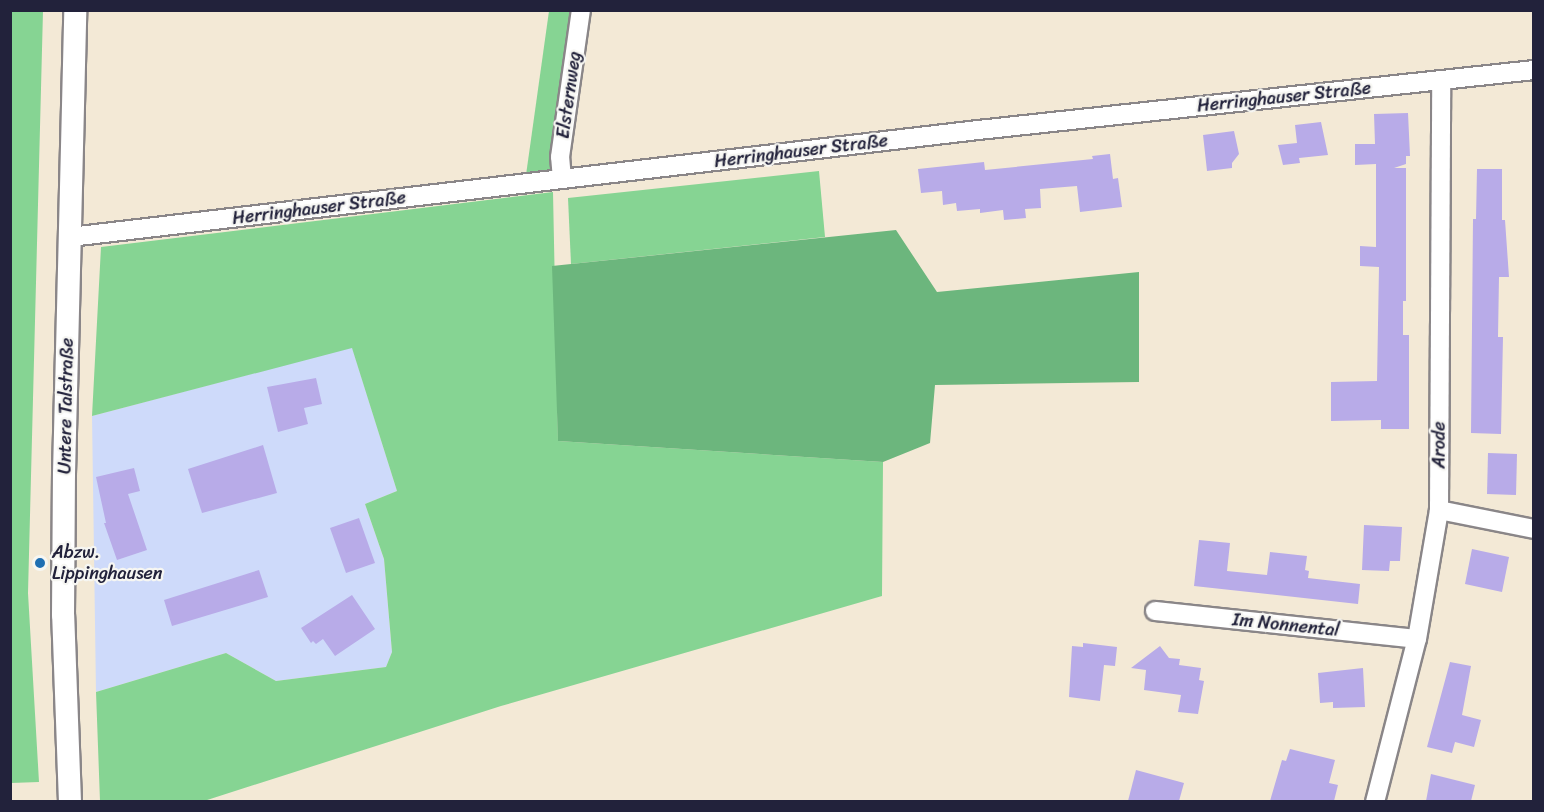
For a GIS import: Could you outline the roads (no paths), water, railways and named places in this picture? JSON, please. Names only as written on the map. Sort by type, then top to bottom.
[{"type":"street","name":"Untere Talstraße","points":[[70,801],[63,592],[75,10]]},
{"type":"street","name":"Elsternweg","points":[[562,179],[560,157],[580,10]]},
{"type":"street","name":"Herringhauser Straße","points":[[70,237],[969,131],[1533,70]]},
{"type":"street","name":"Arode","points":[[1375,801],[1417,639],[1439,510],[1441,81]]},
{"type":"street","points":[[1439,510],[1533,530]]},
{"type":"street","name":"Im Nonnental","points":[[1155,611],[1417,639]]},
{"type":"place","name":"Abzw. Lippinghausen","points":[[40,563]]}]
